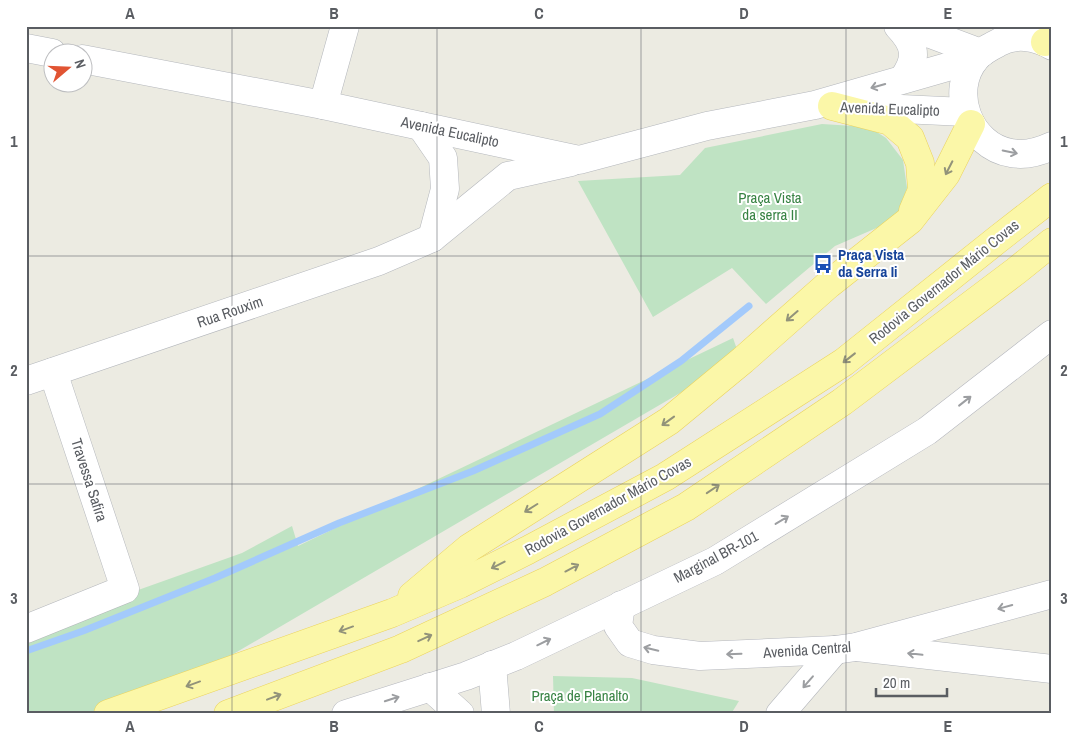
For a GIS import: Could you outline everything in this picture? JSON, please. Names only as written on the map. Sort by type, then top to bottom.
[{"type":"main road","points":[[823,106],[890,121],[910,138],[920,164],[922,190],[910,220]]},
{"type":"main road","points":[[392,613],[469,548],[669,421],[829,284],[910,220],[946,174],[968,118]]},
{"type":"main road","name":"Rodovia Governador Mário Covas","points":[[108,714],[392,613],[460,584],[665,477],[844,362],[1052,197]]},
{"type":"main road","name":"Rodovia Governador Mário Covas","points":[[228,714],[401,649],[546,582],[686,507],[842,402],[1052,242]]},
{"type":"street","points":[[323,105],[345,26]]},
{"type":"street","name":"Avenida Eucalipto","points":[[898,26],[907,36],[913,52],[911,67],[903,79]]},
{"type":"street","points":[[909,26],[980,55]]},
{"type":"street","points":[[960,26],[980,55]]},
{"type":"street","name":"Avenida Eucalipto","points":[[92,61],[323,105],[580,160],[707,126],[823,106],[980,55],[1004,39],[1018,37],[1046,38]]},
{"type":"street","points":[[26,48],[42,51]]},
{"type":"street","points":[[980,55],[971,65],[963,92],[968,118],[976,132],[985,142],[1011,153],[1039,152],[1052,146]]},
{"type":"street","name":"Avenida Eucalipto","points":[[823,106],[968,118]]},
{"type":"street","points":[[421,126],[443,158],[445,189],[432,238]]},
{"type":"street","name":"Rua Rouxim","points":[[26,381],[379,261],[432,238],[508,176],[580,160]]},
{"type":"street","name":"Marginal BR-101","points":[[346,714],[466,676],[516,656],[715,561],[927,432],[1052,334]]},
{"type":"street","name":"Travessa Safira","points":[[26,629],[125,589],[53,372]]},
{"type":"street","name":"Avenida Central","points":[[621,605],[618,626],[630,643],[653,650],[700,656],[845,649],[1052,594]]},
{"type":"street","points":[[964,659],[958,654],[954,643],[956,629],[966,617]]},
{"type":"street","points":[[780,714],[845,649],[1052,669]]},
{"type":"street","points":[[492,665],[496,714]]},
{"type":"street","points":[[430,687],[460,714]]},
{"type":"green space","name":"Praça Vista da serra II","points":[[822,124],[869,127],[886,138],[903,160],[907,188],[899,210],[888,223],[835,246],[766,304],[732,268],[653,317],[578,181],[680,175],[705,148]]},
{"type":"green space","points":[[733,338],[740,358],[146,705],[119,714],[26,714],[26,630],[242,553],[292,526],[298,546]]},
{"type":"green space","name":"Praça de Planalto","points":[[553,676],[632,678],[739,701],[731,714],[554,714]]},
{"type":"waterway","points":[[26,651],[83,631],[215,578],[339,523],[473,471],[600,414],[681,361],[749,306]]},
{"type":"place","name":"Praça Vista da Serra Ii","points":[[823,264]]}]
